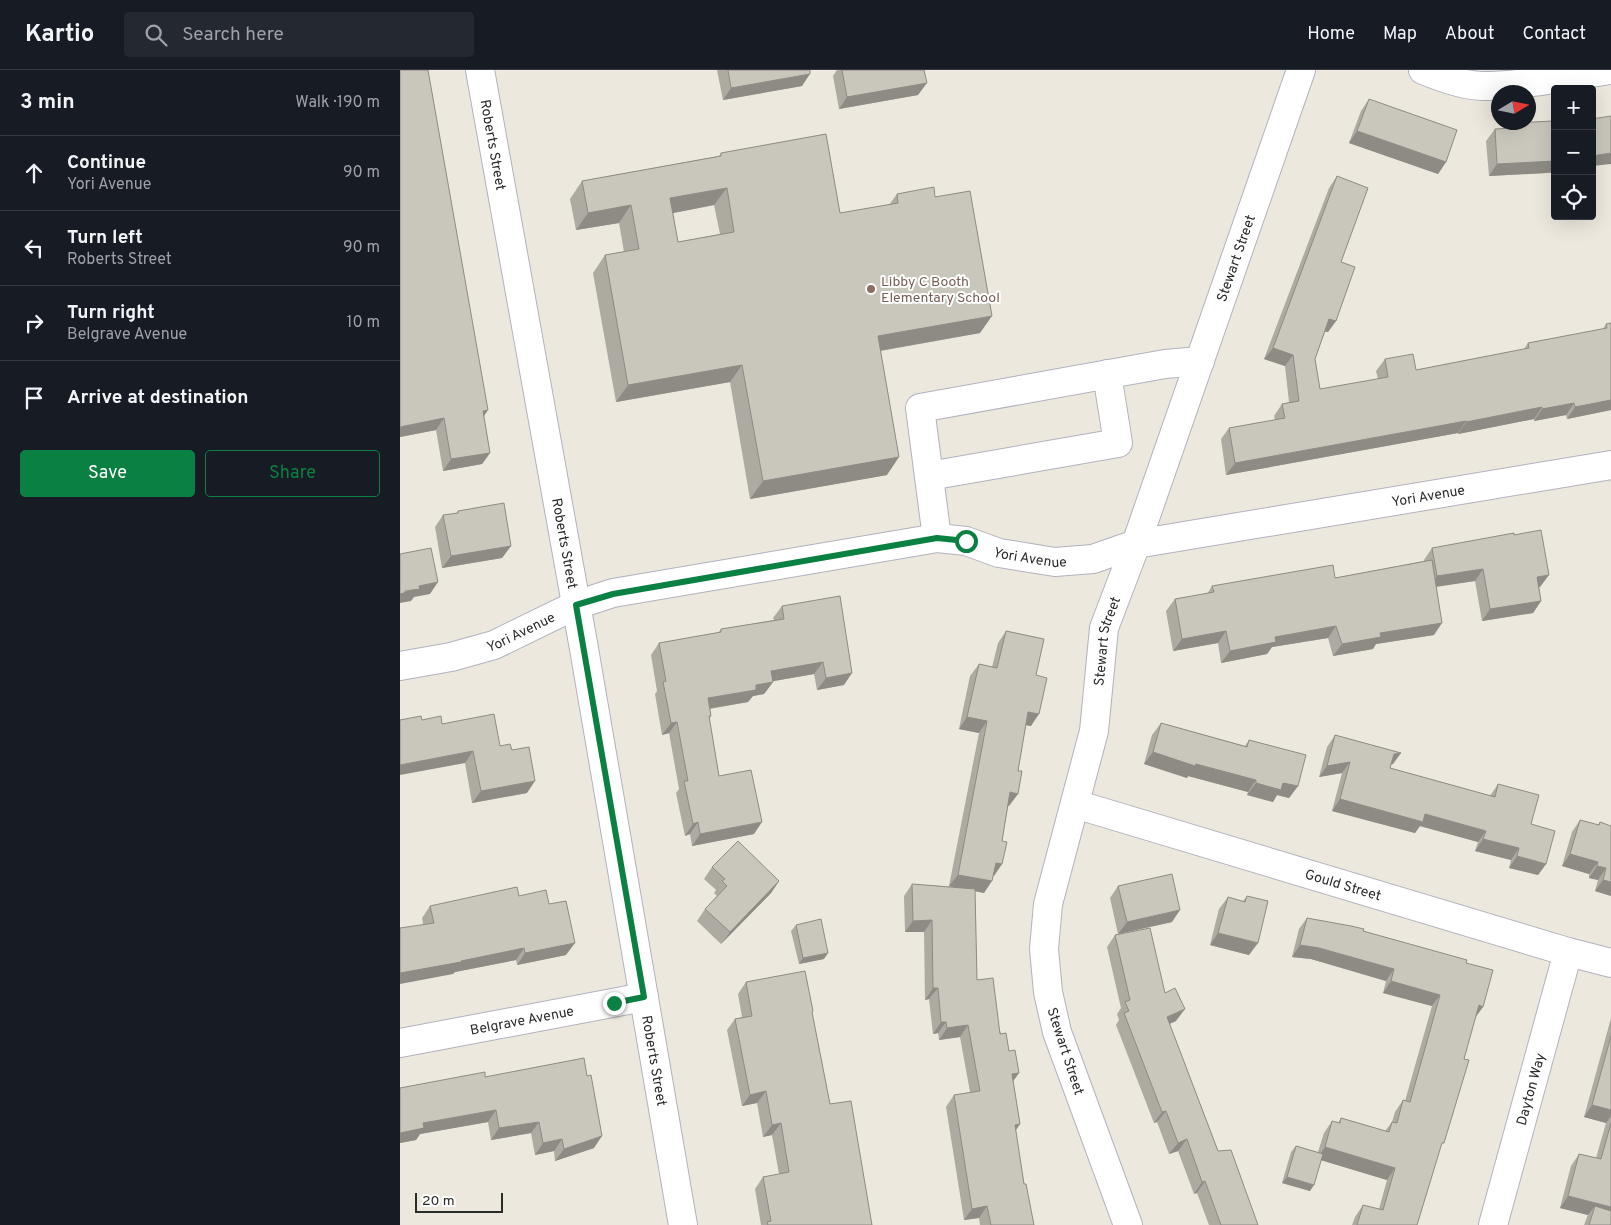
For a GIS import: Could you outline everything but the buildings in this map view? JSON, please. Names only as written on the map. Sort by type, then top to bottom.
[{"type":"street","name":"Roberts Street","points":[[480,70],[576,605],[683,1225]]},
{"type":"street","name":"Stewart Street","points":[[1128,1225],[1057,1032],[1048,992],[1044,949],[1048,904],[1094,731],[1104,628],[1136,544],[1301,70]]},
{"type":"street","points":[[1423,70],[1442,78],[1481,86],[1519,83],[1610,70]]},
{"type":"street","points":[[937,538],[920,408],[1165,364],[1200,361]]},
{"type":"street","points":[[929,476],[1118,443],[1107,374]]},
{"type":"street","name":"Yori Avenue","points":[[400,666],[451,657],[494,645],[576,605],[613,594],[937,538],[966,541],[999,553],[1054,562],[1093,559],[1136,544],[1611,465]]},
{"type":"street","name":"Gould Street","points":[[1075,804],[1568,952],[1611,963]]},
{"type":"street","name":"Dayton Way","points":[[1493,1225],[1568,952]]},
{"type":"street","name":"Belgrave Avenue","points":[[400,1043],[644,997]]},
{"type":"place","name":"Libby C Booth Elementary School","points":[[871,289]]},
{"type":"route","points":[[614,1003],[644,997],[576,605],[613,594],[937,538],[966,541]]}]
